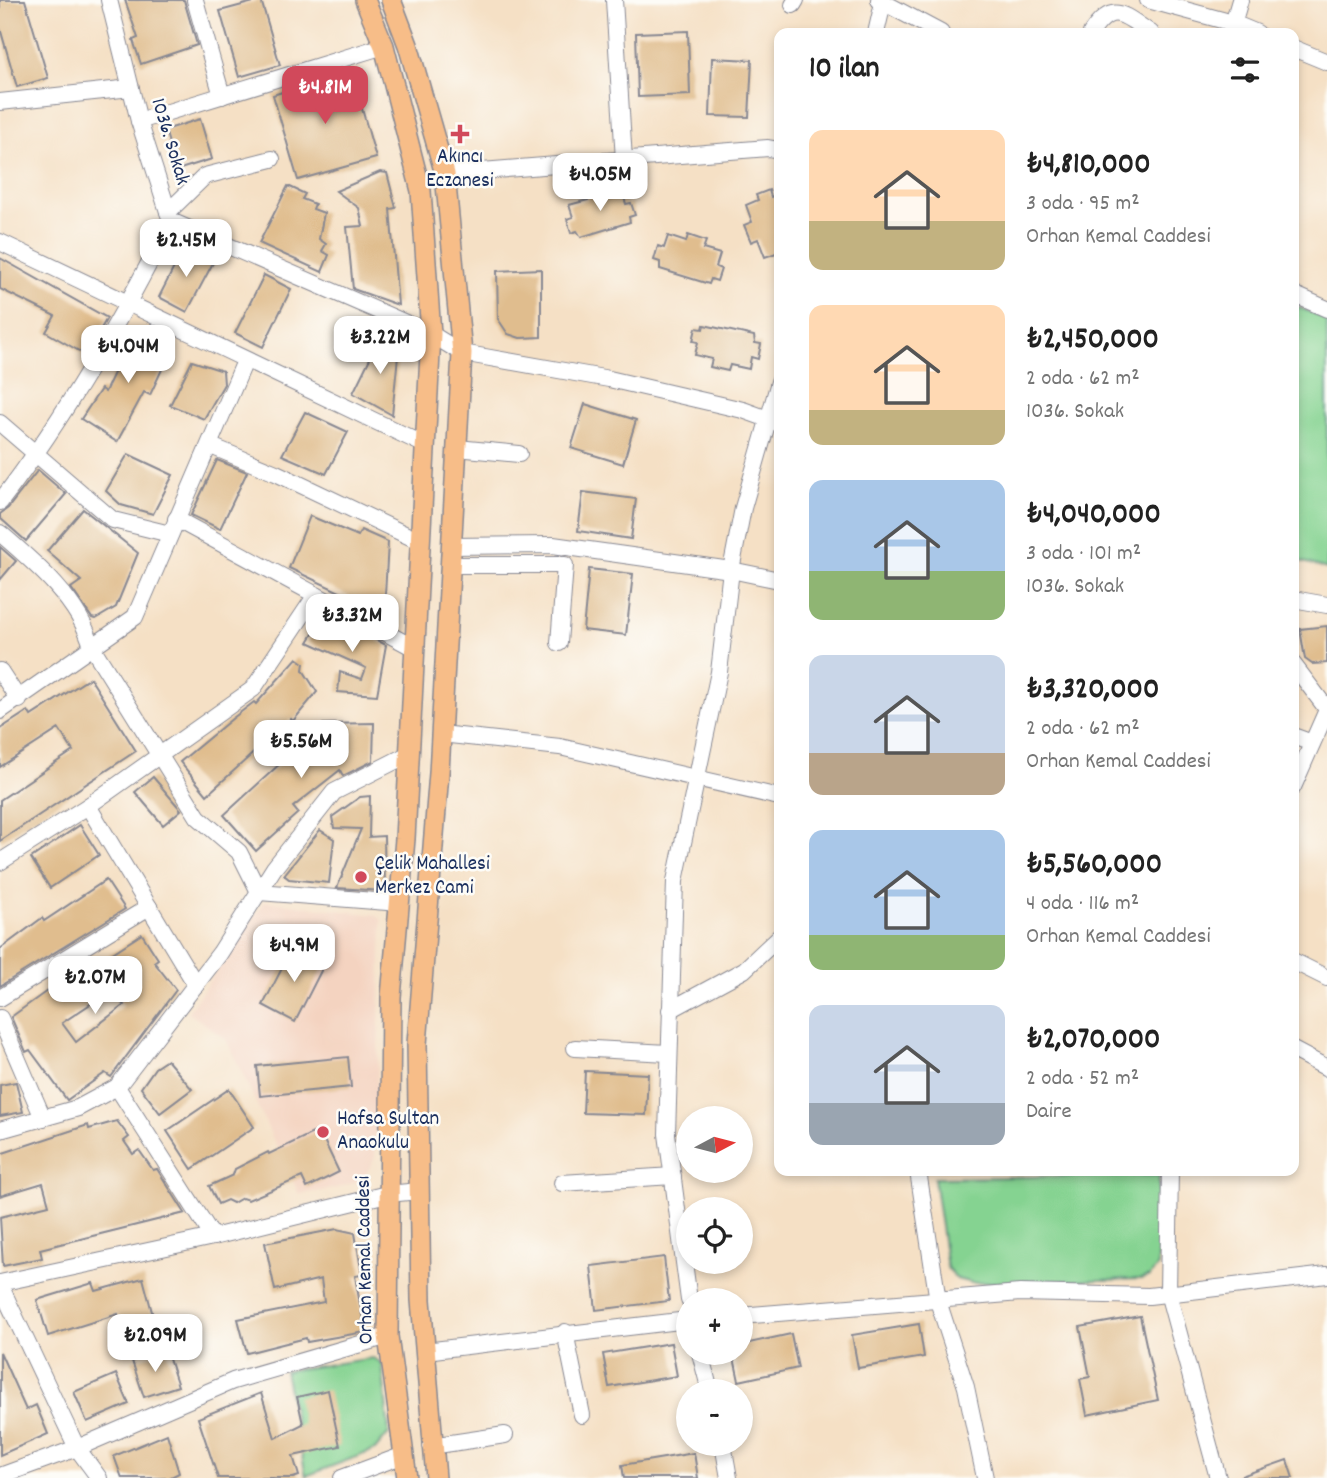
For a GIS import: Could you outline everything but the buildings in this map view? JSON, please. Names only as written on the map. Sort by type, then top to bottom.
[{"type":"main road","name":"Orhan Kemal Caddesi","points":[[365,0],[384,46],[421,191],[430,334],[409,754],[391,997],[387,1194],[388,1336],[407,1478]]},
{"type":"main road","points":[[391,0],[408,45],[444,174],[462,353],[442,734],[417,1044],[425,1351],[431,1446],[436,1478]]},
{"type":"street","name":"1036. Sokak","points":[[109,0],[139,121],[169,217]]},
{"type":"street","points":[[614,0],[624,160]]},
{"type":"street","points":[[1147,0],[1232,28],[1240,0]]},
{"type":"street","points":[[200,1],[222,96]]},
{"type":"street","points":[[877,28],[881,2],[932,28]]},
{"type":"street","points":[[1094,28],[1102,15],[1110,11],[1119,13],[1143,28]]},
{"type":"street","points":[[139,121],[384,46]]},
{"type":"street","points":[[1299,50],[1327,62]]},
{"type":"street","points":[[0,102],[131,88]]},
{"type":"street","points":[[444,174],[774,149]]},
{"type":"street","points":[[0,502],[37,453],[128,304],[169,217],[205,176],[272,159]]},
{"type":"street","points":[[169,217],[430,334],[462,353],[609,379],[773,421],[743,508],[731,570],[719,672],[675,881],[667,1134],[687,1288]]},
{"type":"street","points":[[0,242],[425,445]]},
{"type":"street","points":[[1299,297],[1327,309]]},
{"type":"street","points":[[0,711],[135,617],[173,526],[211,446],[245,361]]},
{"type":"street","points":[[0,423],[113,520],[173,526],[316,595],[414,648]]},
{"type":"street","points":[[211,446],[276,472],[419,541]]},
{"type":"street","points":[[457,448],[519,454]]},
{"type":"street","points":[[0,533],[25,554],[69,602],[89,635],[92,647],[198,817],[239,852],[259,892]]},
{"type":"street","points":[[451,556],[553,545],[731,570],[774,579]]},
{"type":"street","points":[[451,556],[565,565],[559,643]]},
{"type":"street","points":[[0,862],[88,806],[253,689],[316,595]]},
{"type":"street","points":[[1299,600],[1327,605]]},
{"type":"street","points":[[0,671],[19,700]]},
{"type":"street","points":[[1299,672],[1327,710],[1318,739],[1299,775]]},
{"type":"street","points":[[442,734],[560,747],[697,776],[774,796]]},
{"type":"street","points":[[1299,737],[1318,739]]},
{"type":"street","points":[[0,1130],[78,1108],[117,1087],[196,985],[259,892],[334,792],[409,754]]},
{"type":"street","points":[[88,806],[196,985]]},
{"type":"street","points":[[259,892],[400,902]]},
{"type":"street","points":[[0,998],[149,907]]},
{"type":"street","points":[[670,1010],[744,970],[774,942]]},
{"type":"street","points":[[1299,964],[1327,978]]},
{"type":"street","points":[[0,1018],[43,1118]]},
{"type":"street","points":[[575,1048],[668,1053]]},
{"type":"street","points":[[1299,1052],[1327,1068]]},
{"type":"street","points":[[117,1087],[213,1237]]},
{"type":"street","points":[[562,1184],[673,1176]]},
{"type":"street","points":[[920,1176],[938,1301],[966,1387],[985,1478]]},
{"type":"street","points":[[1170,1176],[1167,1293],[1218,1478]]},
{"type":"street","points":[[99,1478],[77,1448],[0,1284],[213,1237],[387,1194],[420,1191]]},
{"type":"street","points":[[753,1315],[1020,1293],[1149,1296],[1327,1275]]},
{"type":"street","points":[[425,1351],[565,1332],[676,1321]]},
{"type":"street","points":[[565,1332],[582,1415]]},
{"type":"street","points":[[0,1476],[77,1448],[233,1381],[388,1336]]},
{"type":"street","points":[[431,1446],[505,1434]]},
{"type":"street","points":[[342,1478],[404,1455]]},
{"type":"street","points":[[725,1456],[729,1478]]},
{"type":"shaded area","points":[[265,901],[375,915],[382,920],[375,1157],[364,1179],[333,1189],[299,1194],[226,1039],[188,1012]]},
{"type":"green space","points":[[1299,307],[1327,319],[1327,569],[1299,561]]},
{"type":"green space","points":[[1159,1176],[1158,1266],[1150,1276],[1141,1279],[972,1283],[957,1279],[947,1268],[934,1178]]},
{"type":"green space","points":[[373,1358],[382,1363],[389,1433],[375,1450],[306,1476],[285,1371]]},
{"type":"place","name":"Akıncı Eczanesi","points":[[460,134]]},
{"type":"place","name":"Çelik Mahallesi Merkez Cami","points":[[361,877]]},
{"type":"place","name":"Hafsa Sultan Anaokulu","points":[[323,1132]]}]
